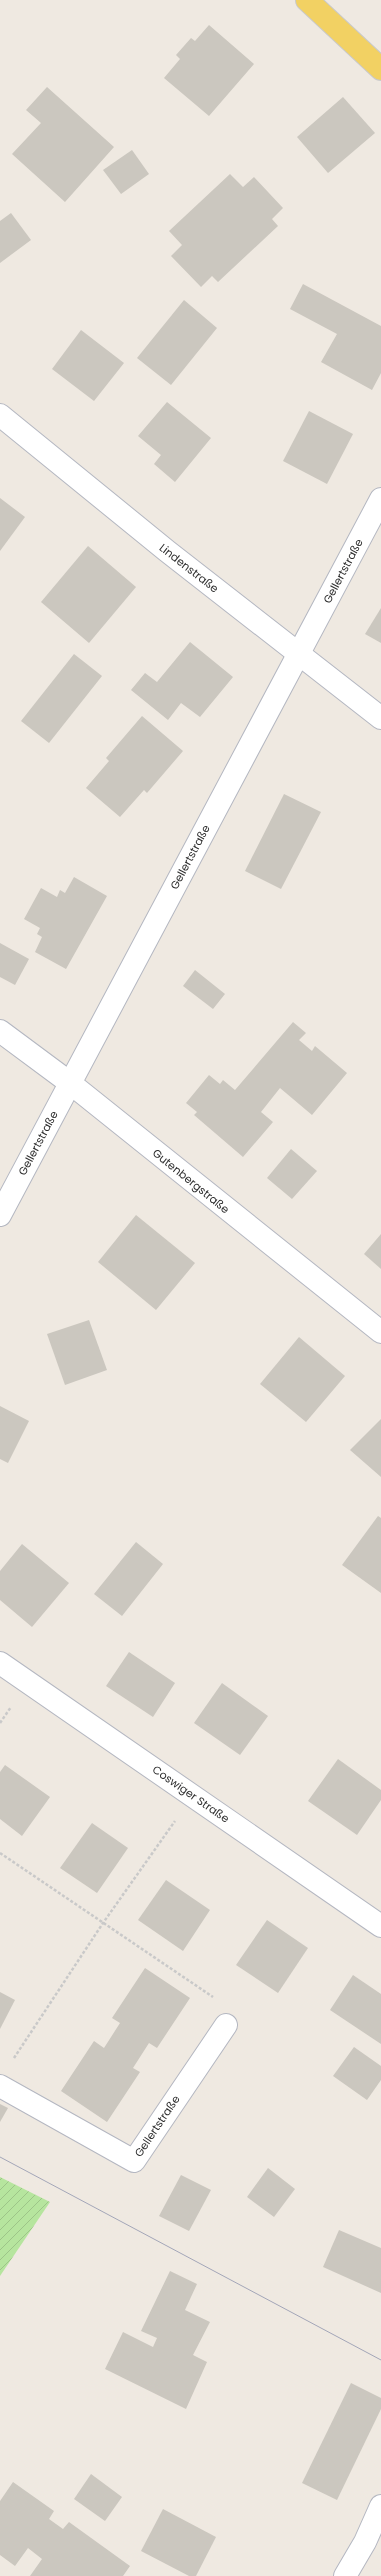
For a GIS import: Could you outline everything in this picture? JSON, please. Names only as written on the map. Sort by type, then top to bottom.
[{"type":"main road","points":[[307,0],[381,69]]},
{"type":"street","name":"Lindenstraße","points":[[0,415],[167,551],[381,718]]},
{"type":"street","name":"Gellertstraße","points":[[0,1215],[381,499]]},
{"type":"street","name":"Gutenbergstraße","points":[[0,1031],[70,1083],[381,1332]]},
{"type":"street","name":"Coswiger Straße","points":[[0,1663],[381,1926]]},
{"type":"street","name":"Gellertstraße","points":[[0,2086],[134,2161],[226,2024]]},
{"type":"street","points":[[345,2576],[365,2542],[381,2506]]},
{"type":"path","points":[[13,2059],[103,1923],[192,1796]]},
{"type":"path","points":[[0,1853],[234,2012],[226,2024]]},
{"type":"green space","points":[[0,2177],[50,2202],[0,2276]]},
{"type":"building","points":[[209,25],[254,64],[209,116],[164,78],[180,59],[176,55],[191,38],[195,41]]},
{"type":"building","points":[[47,87],[114,147],[65,202],[12,154],[41,123],[26,110]]},
{"type":"building","points":[[343,97],[375,133],[328,173],[297,137]]},
{"type":"building","points":[[132,150],[149,174],[121,194],[103,170]]},
{"type":"building","points":[[230,174],[243,187],[254,177],[283,208],[272,219],[278,226],[218,282],[212,276],[201,287],[171,256],[182,245],[169,231]]},
{"type":"building","points":[[11,213],[31,240],[0,263],[0,221]]},
{"type":"building","points":[[303,284],[381,326],[381,373],[372,390],[321,362],[337,334],[290,309]]},
{"type":"building","points":[[184,300],[217,328],[171,385],[137,358]]},
{"type":"building","points":[[81,330],[124,363],[94,401],[52,369]]},
{"type":"building","points":[[167,402],[211,438],[175,482],[154,464],[161,455],[138,436]]},
{"type":"building","points":[[309,411],[353,434],[327,484],[283,461]]},
{"type":"building","points":[[0,498],[25,517],[0,551]]},
{"type":"building","points":[[88,546],[136,587],[89,643],[41,602]]},
{"type":"building","points":[[381,608],[381,643],[365,634]]},
{"type":"building","points":[[190,642],[233,677],[200,717],[181,703],[168,720],[131,690],[145,673],[157,682]]},
{"type":"building","points":[[74,654],[102,676],[49,743],[21,721]]},
{"type":"building","points":[[142,716],[183,751],[147,793],[144,790],[120,817],[86,788],[109,761],[106,758]]},
{"type":"building","points":[[284,794],[321,812],[281,889],[245,871]]},
{"type":"building","points":[[74,877],[107,896],[66,969],[35,952],[42,937],[37,934],[40,928],[24,919],[41,888],[57,897],[60,890],[65,893]]},
{"type":"building","points":[[0,943],[29,959],[15,985],[0,977]]},
{"type":"building","points":[[195,970],[225,994],[213,1009],[183,986]]},
{"type":"building","points":[[293,1022],[306,1033],[299,1040],[312,1051],[315,1046],[347,1073],[312,1115],[280,1088],[261,1112],[273,1122],[243,1157],[194,1115],[197,1112],[186,1103],[209,1075],[220,1084],[223,1080],[235,1090]]},
{"type":"building","points":[[291,1149],[317,1171],[292,1199],[267,1178]]},
{"type":"building","points":[[136,1215],[195,1263],[156,1310],[98,1262]]},
{"type":"building","points":[[381,1234],[381,1269],[364,1254]]},
{"type":"building","points":[[89,1320],[107,1370],[65,1385],[47,1334]]},
{"type":"building","points":[[299,1337],[345,1376],[306,1422],[260,1384]]},
{"type":"building","points":[[0,1406],[29,1421],[8,1463],[0,1459]]},
{"type":"building","points":[[381,1419],[381,1477],[350,1450]]},
{"type":"building","points":[[378,1516],[381,1518],[381,1593],[342,1565]]},
{"type":"building","points":[[136,1542],[163,1564],[122,1616],[94,1594]]},
{"type":"building","points":[[22,1544],[69,1583],[32,1627],[0,1600],[0,1571]]},
{"type":"building","points":[[129,1652],[175,1683],[153,1717],[106,1686]]},
{"type":"building","points":[[222,1683],[268,1716],[240,1755],[194,1723]]},
{"type":"building","points":[[338,1759],[381,1790],[381,1800],[357,1835],[308,1801]]},
{"type":"building","points":[[5,1765],[50,1797],[22,1836],[0,1819],[0,1772]]},
{"type":"building","points":[[92,1823],[128,1848],[97,1893],[60,1868]]},
{"type":"building","points":[[166,1880],[210,1910],[183,1951],[138,1920]]},
{"type":"building","points":[[267,1920],[308,1948],[278,1993],[236,1965]]},
{"type":"building","points":[[145,1968],[190,1998],[157,2048],[149,2043],[133,2068],[140,2072],[107,2122],[61,2091],[94,2041],[104,2048],[120,2023],[112,2018]]},
{"type":"building","points":[[353,1975],[381,1994],[381,2044],[330,2010]]},
{"type":"building","points":[[0,1992],[15,2000],[0,2029]]},
{"type":"building","points":[[354,2047],[381,2066],[381,2080],[367,2100],[333,2076]]},
{"type":"building","points":[[0,2104],[8,2108],[0,2122]]},
{"type":"building","points":[[268,2168],[295,2189],[274,2217],[247,2197]]},
{"type":"building","points":[[181,2175],[211,2190],[189,2231],[159,2216]]},
{"type":"building","points":[[339,2230],[381,2248],[381,2293],[323,2267]]},
{"type":"building","points":[[170,2271],[197,2284],[185,2310],[210,2322],[193,2355],[207,2362],[186,2409],[105,2369],[123,2332],[153,2347],[157,2338],[141,2331]]},
{"type":"building","points":[[351,2383],[381,2398],[381,2409],[337,2500],[302,2483]]},
{"type":"building","points":[[91,2474],[122,2497],[105,2521],[74,2499]]},
{"type":"building","points":[[13,2482],[54,2511],[49,2519],[63,2529],[69,2522],[130,2566],[123,2576],[30,2576],[42,2559],[28,2548],[15,2566],[0,2555],[0,2501]]},
{"type":"building","points":[[163,2509],[216,2537],[196,2576],[189,2576],[141,2551]]},
{"type":"tram line","points":[[0,2157],[381,2360]]}]
